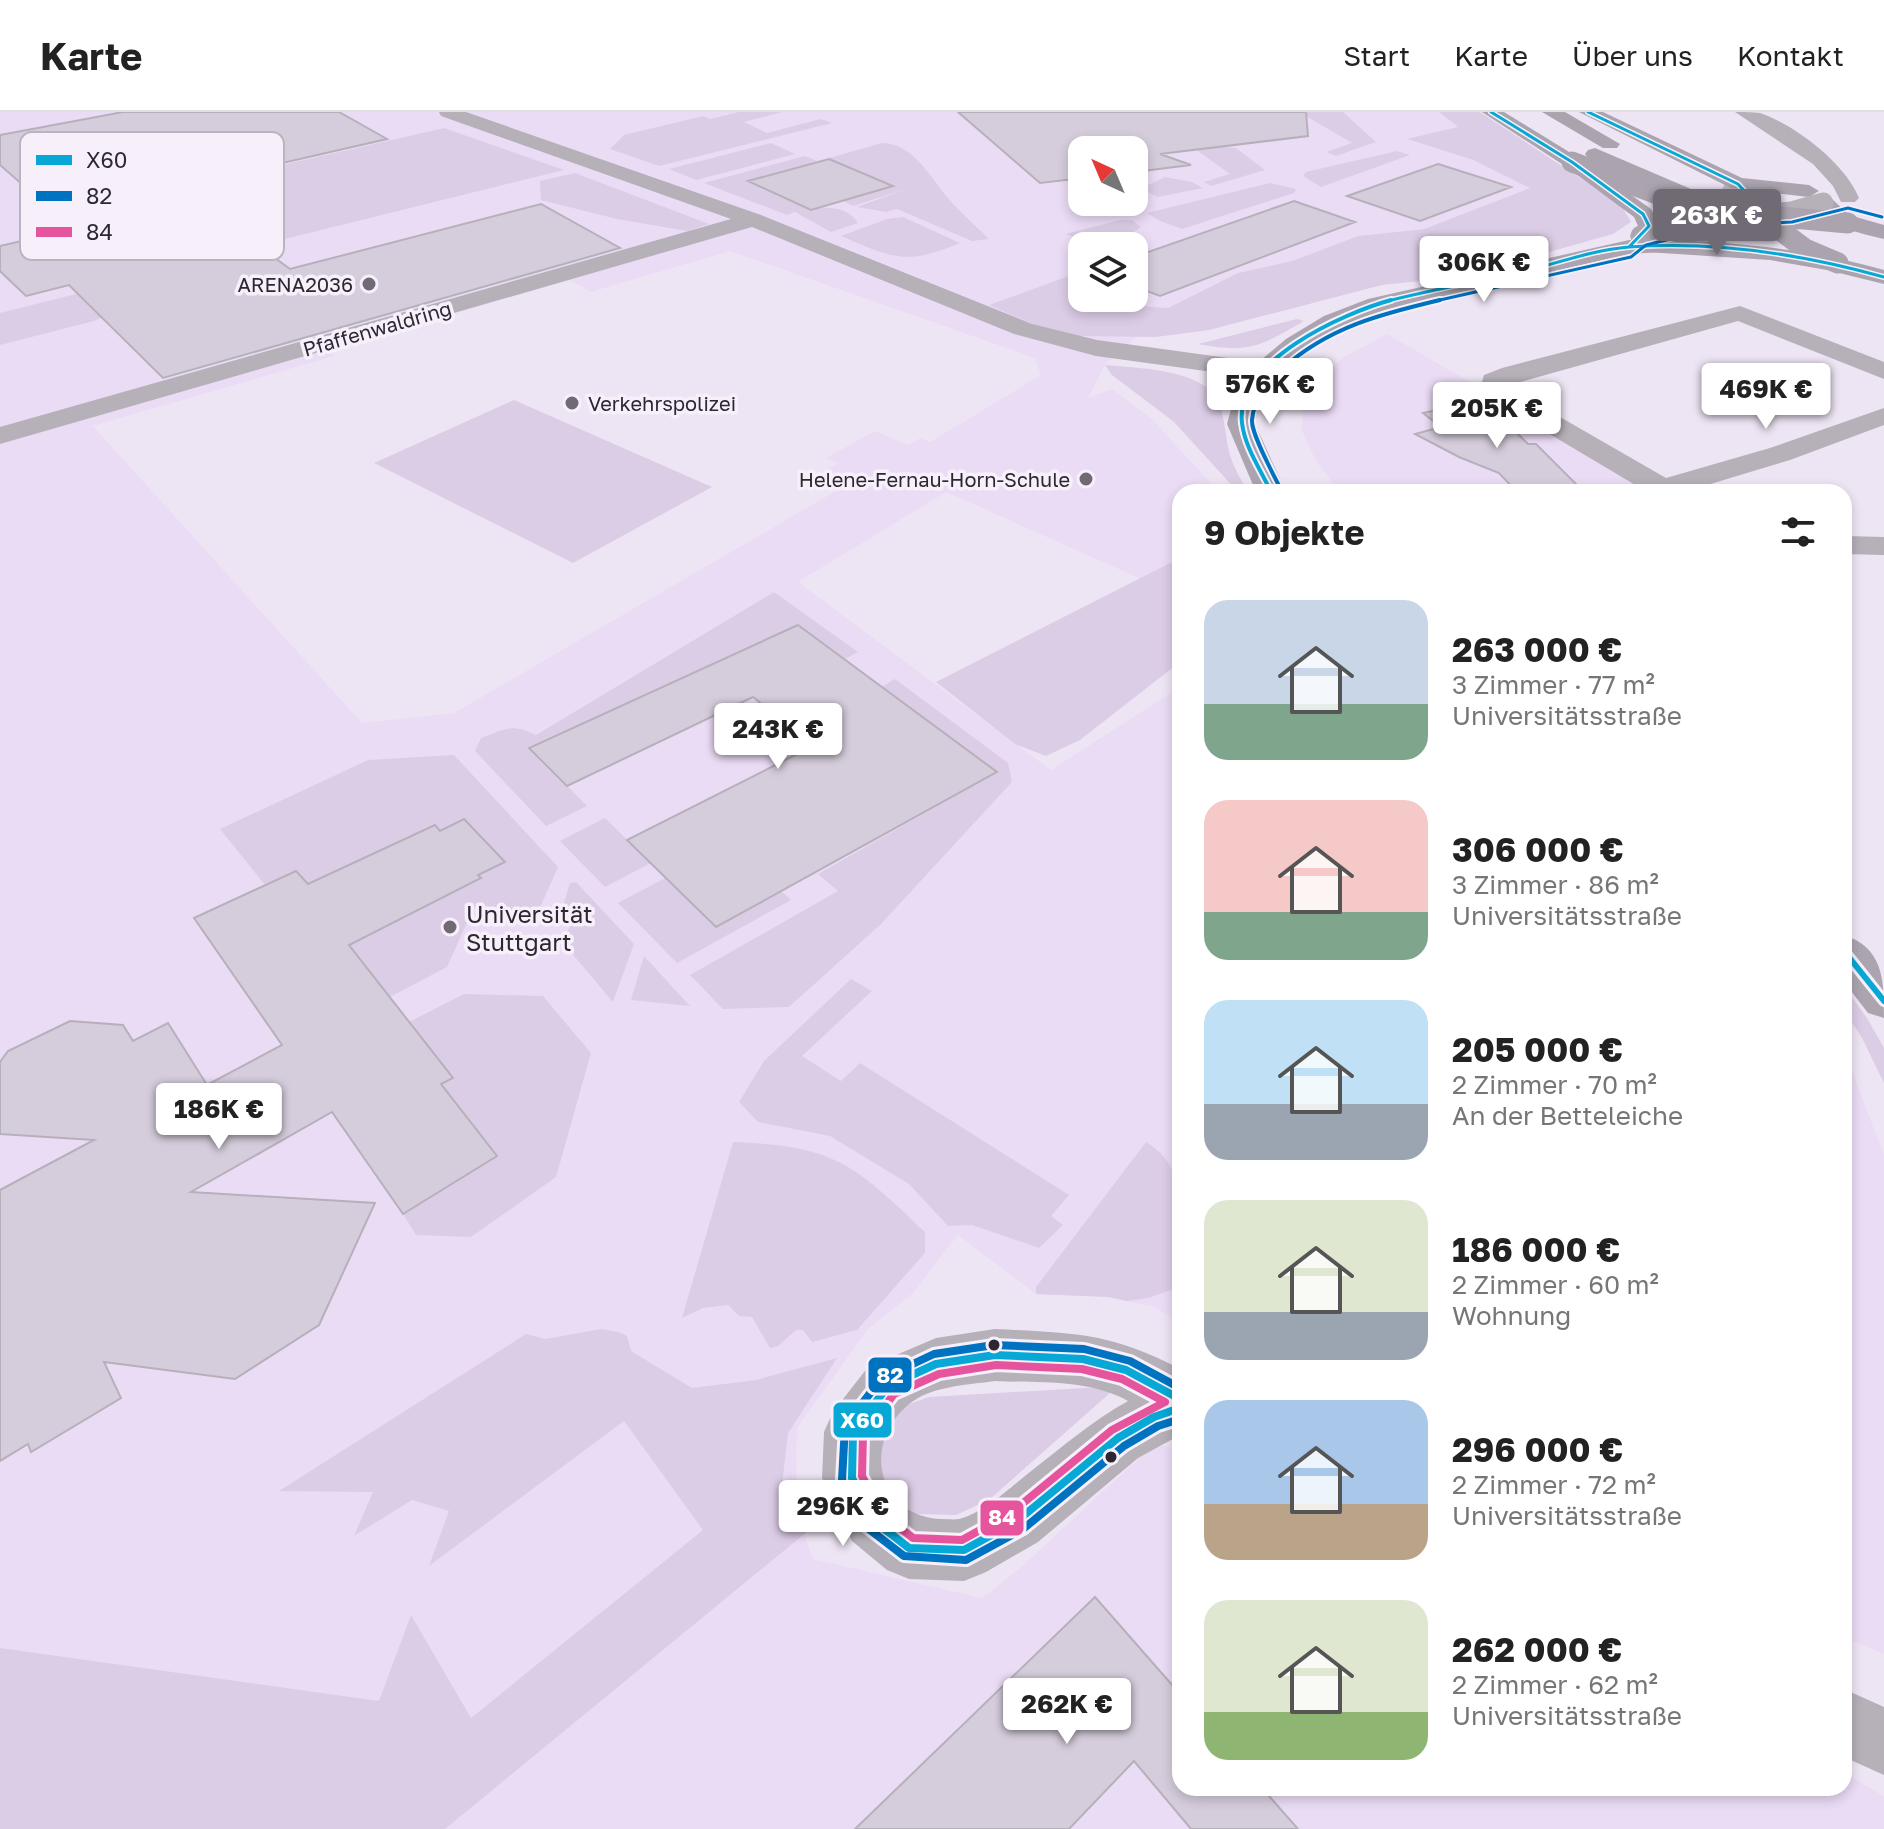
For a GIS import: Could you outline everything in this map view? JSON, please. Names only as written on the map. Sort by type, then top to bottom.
[{"type":"highway","points":[[1491,112],[1572,162],[1661,197],[1759,215],[1884,245]]},
{"type":"highway","points":[[1519,112],[1623,168],[1698,199]]},
{"type":"highway","points":[[1551,112],[1632,155],[1750,197],[1759,215],[1805,249],[1884,277]]},
{"type":"highway","points":[[1588,112],[1730,189],[1832,196],[1827,211],[1829,231]]},
{"type":"highway","points":[[1572,162],[1642,236],[1838,263]]},
{"type":"highway","points":[[1829,231],[1884,232]]},
{"type":"highway","points":[[1829,231],[1884,263]]},
{"type":"street","points":[[448,112],[753,220],[1048,337],[1096,348],[1264,371]]},
{"type":"street","points":[[1744,112],[1831,169],[1832,196]]},
{"type":"street","points":[[1832,196],[1884,207]]},
{"type":"street","points":[[1267,484],[1241,424],[1248,394],[1264,371],[1295,344],[1333,321],[1377,304],[1642,236],[1719,233],[1759,215],[1791,212],[1832,196],[1884,197]]},
{"type":"street","name":"Pfaffenwaldring","points":[[0,436],[753,220]]},
{"type":"street","points":[[1655,484],[1493,389],[1493,381],[1740,313],[1884,371]]},
{"type":"street","points":[[1684,484],[1780,454],[1884,416]]},
{"type":"street","points":[[1852,545],[1884,546]]},
{"type":"street","points":[[1852,961],[1884,1001]]},
{"type":"street","points":[[1172,1395],[1126,1370],[1083,1359],[995,1355],[936,1364],[888,1386],[853,1432],[852,1478],[873,1520],[909,1548],[964,1550],[1017,1521],[1118,1438],[1154,1417],[1172,1411]]},
{"type":"street","points":[[1852,1726],[1884,1742]]},
{"type":"shaded area","name":"Universität Stuttgart","points":[[0,112],[1439,112],[1458,127],[1409,140],[1472,160],[1531,187],[1424,229],[1358,236],[1292,261],[1238,273],[1168,308],[1105,365],[1088,398],[1112,389],[1151,418],[1212,484],[1172,484],[1172,562],[1141,579],[946,492],[798,582],[1051,770],[1172,692],[1172,1318],[1154,1307],[1109,1297],[1036,1294],[958,1235],[913,1293],[868,1329],[797,1428],[796,1511],[813,1559],[982,1598],[1019,1569],[1153,1445],[1172,1447],[1172,1796],[1852,1796],[1852,1776],[1884,1797],[1884,1829],[0,1829]],"holes":[[[730,251],[1035,358],[1041,375],[930,442],[920,438],[909,445],[875,431],[826,458],[838,463],[827,470],[853,481],[454,713],[362,723],[93,426],[334,356],[329,350],[570,280],[591,292]]]},
{"type":"shaded area","points":[[739,112],[782,112],[744,122],[767,133],[821,119],[832,123],[659,166],[610,149],[624,135],[703,116],[710,119]]},
{"type":"shaded area","points":[[1299,112],[1343,112],[1376,142],[1336,156],[1326,152],[1352,143]]},
{"type":"shaded area","points":[[1439,112],[1480,112],[1621,205],[1631,222],[1613,234],[1440,279],[1382,285],[1209,330],[1156,337],[1077,336],[1044,329],[989,305],[1068,276],[1068,312],[1148,312],[1148,307],[1168,308],[1238,273],[1292,261],[1358,236],[1424,229],[1530,188],[1473,160],[1407,139],[1458,127]]},
{"type":"shaded area","points":[[444,128],[564,170],[284,239],[284,165]]},
{"type":"shaded area","points":[[771,143],[795,154],[696,180],[669,169]]},
{"type":"shaded area","points":[[882,143],[912,155],[989,239],[972,241],[897,209],[886,212],[857,207],[909,188],[853,206],[843,201],[893,186],[829,158]]},
{"type":"shaded area","points":[[1236,148],[1265,170],[1211,186],[1204,182],[1230,174],[1195,149]]},
{"type":"shaded area","points":[[1397,151],[1410,155],[1321,187],[1303,176],[1306,172]]},
{"type":"shaded area","points":[[805,156],[818,161],[749,181],[810,210],[831,208],[844,211],[858,223],[831,232],[795,212],[787,215],[704,183]]},
{"type":"shaded area","points":[[575,173],[709,224],[687,231],[617,219],[541,200],[540,181]]},
{"type":"shaded area","points":[[1165,177],[1192,182],[1203,188],[1158,197],[1148,193],[1148,185]]},
{"type":"shaded area","points":[[1270,183],[1296,189],[1294,193],[1182,229],[1148,213]]},
{"type":"shaded area","points":[[903,217],[960,243],[912,257],[887,254],[841,236],[887,219]]},
{"type":"shaded area","points":[[1120,220],[1132,220],[1141,227],[1134,232],[1074,232]]},
{"type":"shaded area","points":[[116,284],[161,291],[94,321],[0,345],[0,313]]},
{"type":"shaded area","points":[[1297,319],[1304,321],[1254,346],[1230,348],[1198,344]]},
{"type":"shaded area","points":[[1387,334],[1638,484],[1334,484],[1317,463],[1301,429],[1305,399],[1318,380],[1342,358]]},
{"type":"shaded area","points":[[1105,365],[1166,372],[1208,388],[1219,405],[1231,458],[1244,484],[1231,484],[1174,422],[1112,375]]},
{"type":"shaded area","points":[[514,400],[712,487],[573,563],[374,463]]},
{"type":"shaded area","points":[[1172,562],[1172,668],[1080,740],[1046,756],[1015,744],[936,682]]},
{"type":"shaded area","points":[[774,592],[858,652],[845,659],[798,625],[529,747],[587,806],[546,826],[475,751],[481,738],[502,730],[514,728],[536,735]]},
{"type":"shaded area","points":[[895,679],[1008,763],[1012,782],[881,924],[789,1007],[723,1009],[690,975],[838,891],[818,874],[997,772],[881,687]]},
{"type":"shaded area","points":[[454,755],[558,867],[538,912],[474,907],[447,967],[390,997],[349,945],[480,879],[478,875],[504,862],[464,819],[440,831],[434,825],[308,884],[296,871],[265,885],[220,829],[368,760]]},
{"type":"shaded area","points":[[605,818],[651,863],[605,887],[560,841]]},
{"type":"shaded area","points":[[665,878],[716,927],[781,891],[791,900],[677,963],[618,903]]},
{"type":"shaded area","points":[[576,882],[634,944],[613,1002],[563,943],[572,920],[559,919],[570,883]]},
{"type":"shaded area","points":[[644,956],[690,1006],[631,1000]]},
{"type":"shaded area","points":[[851,979],[872,991],[802,1056],[841,1081],[860,1063],[1069,1195],[1051,1216],[1063,1225],[1039,1248],[972,1225],[948,1226],[909,1184],[830,1136],[758,1122],[739,1102],[764,1061]]},
{"type":"shaded area","points":[[464,994],[543,996],[591,1053],[556,1177],[471,1237],[416,1235],[403,1214],[496,1156],[441,1084],[453,1077],[409,1022]]},
{"type":"shaded area","points":[[1852,997],[1884,1048],[1884,1083],[1852,1023]]},
{"type":"shaded area","points":[[1852,1071],[1884,1155],[1884,1654],[1852,1641]]},
{"type":"shaded area","points":[[733,1142],[796,1148],[840,1163],[879,1189],[925,1232],[925,1253],[857,1330],[812,1342],[803,1330],[796,1330],[778,1346],[770,1348],[752,1317],[739,1316],[728,1305],[703,1308],[682,1318]]},
{"type":"shaded area","points":[[1146,1142],[1162,1154],[1172,1170],[1172,1290],[1127,1301],[1108,1297],[1036,1294],[1036,1287]]},
{"type":"shaded area","points":[[601,1329],[627,1336],[631,1351],[692,1388],[756,1380],[837,1358],[788,1433],[782,1485],[808,1531],[445,1829],[0,1829],[0,1648],[379,1701],[411,1615],[471,1718],[703,1530],[624,1421],[429,1566],[449,1511],[412,1500],[354,1536],[373,1492],[279,1491],[526,1334],[545,1339]]},
{"type":"shaded area","points":[[1102,1387],[1110,1393],[989,1500],[956,1515],[914,1514],[891,1496],[878,1472],[885,1424],[904,1406],[929,1397]]},
{"type":"building","name":"ARENA2036","points":[[123,112],[339,112],[387,139],[284,163],[284,132],[20,132],[20,183],[0,165],[0,135]]},
{"type":"building","points":[[958,112],[1306,112],[1308,136],[1160,154],[1191,165],[1148,170],[1148,136],[1068,136],[1068,180],[1040,183]]},
{"type":"building","points":[[829,159],[893,186],[811,210],[748,181]]},
{"type":"building","points":[[1438,164],[1511,187],[1420,221],[1347,196]]},
{"type":"building","points":[[1294,201],[1355,222],[1160,296],[1148,292],[1148,252]]},
{"type":"building","name":"ARENA2036","points":[[541,204],[620,248],[163,378],[69,285],[26,296],[0,271],[0,246],[20,241],[20,260],[278,260],[290,269]]},
{"type":"building","points":[[1470,403],[1484,417],[1492,416],[1505,430],[1514,430],[1528,444],[1536,444],[1576,484],[1509,484],[1499,473],[1415,434],[1441,427],[1423,413]]},
{"type":"building","points":[[798,625],[997,772],[716,927],[627,840],[813,746],[753,697],[567,786],[529,748]]},
{"type":"building","points":[[464,819],[505,862],[478,875],[481,878],[349,945],[453,1078],[441,1084],[497,1156],[403,1214],[332,1112],[191,1192],[375,1203],[319,1325],[235,1379],[104,1362],[121,1398],[31,1452],[28,1444],[0,1461],[0,1190],[94,1140],[0,1134],[0,1062],[8,1051],[70,1021],[123,1025],[133,1041],[168,1023],[207,1085],[282,1045],[194,918],[296,871],[308,884],[435,825],[440,831]]},
{"type":"building","points":[[1095,1597],[1172,1685],[1172,1796],[1269,1796],[1298,1829],[1191,1829],[1134,1761],[1069,1829],[855,1829]]},
{"type":"tunnel","points":[[1721,194],[1805,221]]},
{"type":"transit line","name":"X60","points":[[1491,112],[1572,162],[1643,214],[1649,226],[1629,247]]},
{"type":"transit line","name":"X60","points":[[1588,112],[1738,184],[1750,197],[1759,215]]},
{"type":"transit line","name":"82","points":[[1278,484],[1251,423],[1257,398],[1272,378],[1301,352],[1337,330],[1380,314],[1631,257],[1646,245],[1723,226],[1792,222],[1848,208],[1882,217]]},
{"type":"transit line","name":"X60","points":[[1267,484],[1250,450],[1241,420],[1243,408],[1257,381],[1280,355],[1309,334],[1377,304],[1632,247],[1696,246],[1760,251],[1822,261],[1884,277]]},
{"type":"transit line","name":"X60","points":[[1852,961],[1884,1001]]},
{"type":"transit line","name":"82","points":[[1172,1384],[1130,1361],[1084,1349],[994,1345],[934,1354],[881,1379],[845,1426],[842,1480],[865,1526],[904,1556],[966,1560],[1023,1529],[1124,1446],[1172,1422]]},
{"type":"transit line","name":"X60","points":[[1172,1395],[1126,1370],[1083,1359],[995,1355],[936,1364],[888,1386],[853,1432],[852,1478],[873,1520],[909,1548],[964,1550],[1017,1521],[1118,1438],[1154,1417],[1172,1411]]},
{"type":"transit line","name":"84","points":[[996,1365],[1082,1369],[1122,1379],[1165,1402],[1112,1430],[1011,1513],[962,1540],[913,1538],[881,1513],[862,1476],[863,1435],[894,1394],[939,1374],[996,1365]]},
{"type":"place","name":"ARENA2036","points":[[369,284]]},
{"type":"place","name":"Verkehrspolizei","points":[[572,403]]},
{"type":"place","name":"Helene-Fernau-Horn-Schule","points":[[1086,479]]},
{"type":"place","name":"Universität Stuttgart","points":[[450,927]]}]
